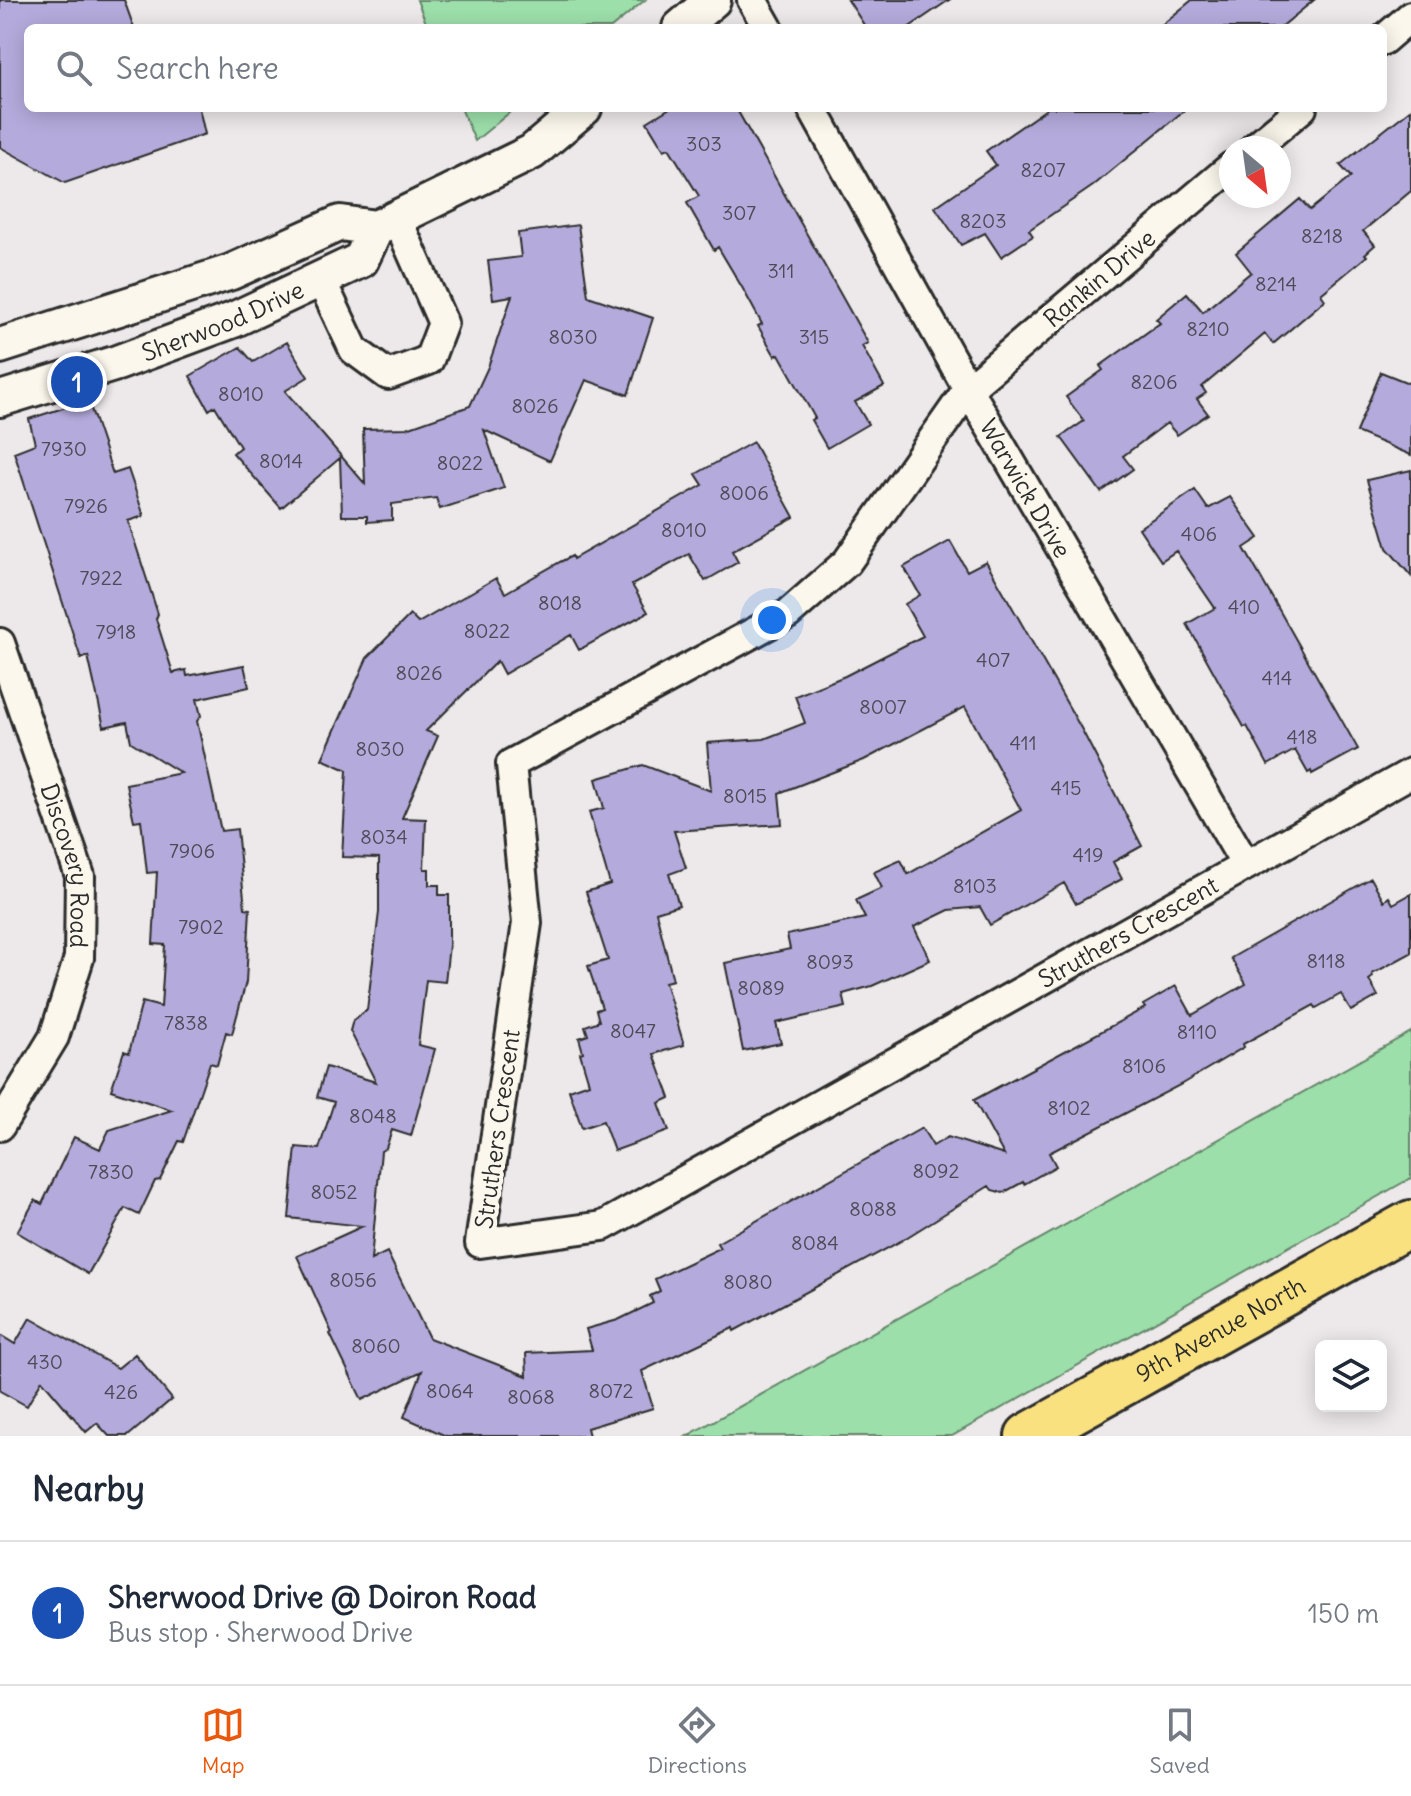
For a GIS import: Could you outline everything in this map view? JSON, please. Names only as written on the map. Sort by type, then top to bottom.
[{"type":"main road","name":"9th Avenue North","points":[[1028,1436],[1411,1223]]},
{"type":"street","points":[[685,24],[713,0]]},
{"type":"street","points":[[752,0],[766,24]]},
{"type":"street","points":[[1387,37],[1411,16]]},
{"type":"street","points":[[321,280],[354,350],[388,375],[429,360],[443,323],[386,224],[532,152],[579,112]]},
{"type":"street","name":"Warwick Drive","points":[[814,112],[968,389],[1246,865]]},
{"type":"street","points":[[1268,136],[1297,112]]},
{"type":"street","name":"Rankin Drive","points":[[968,389],[1219,177]]},
{"type":"street","name":"Sherwood Drive","points":[[0,346],[231,272],[340,223],[386,224]]},
{"type":"street","name":"Sherwood Drive","points":[[0,399],[117,363],[219,326],[321,280],[361,260],[386,224]]},
{"type":"street","name":"Struthers Crescent","points":[[968,389],[847,562],[788,614],[511,764],[527,923],[480,1243],[603,1226],[1411,773]]},
{"type":"street","name":"Discovery Road","points":[[0,643],[80,876],[79,958],[54,1037],[0,1126]]},
{"type":"green space","points":[[417,0],[645,0],[616,24],[426,24]]},
{"type":"green space","points":[[463,112],[510,112],[475,141]]},
{"type":"green space","points":[[1411,1032],[1411,1178],[952,1436],[687,1436]]},
{"type":"building","points":[[0,0],[124,0],[133,24],[24,24],[24,112],[200,112],[205,134],[65,183],[0,147]]},
{"type":"building","points":[[848,0],[949,0],[914,24],[863,24]]},
{"type":"building","points":[[1192,0],[1314,0],[1285,24],[1163,24]]},
{"type":"building","points":[[1411,109],[1411,191],[1363,231],[1375,245],[1365,254],[1367,256],[1321,294],[1325,300],[1273,344],[1265,334],[1202,387],[1206,393],[1197,399],[1208,414],[1177,435],[1167,423],[1123,456],[1133,469],[1101,492],[1061,437],[1084,421],[1066,397],[1103,370],[1100,366],[1160,323],[1156,319],[1187,293],[1203,312],[1251,272],[1236,253],[1300,199],[1310,210],[1351,177],[1340,165]]},
{"type":"building","points":[[663,112],[738,112],[868,343],[862,346],[884,386],[855,402],[868,424],[827,448],[811,420],[815,418],[779,354],[775,356],[758,326],[762,324],[743,289],[718,247],[714,250],[687,203],[699,196],[669,148],[664,150],[647,122]]},
{"type":"building","points":[[1042,112],[1182,112],[1093,186],[1029,230],[1033,236],[1001,257],[985,233],[961,245],[935,207],[996,165],[986,151]]},
{"type":"building","points":[[578,225],[588,296],[653,318],[628,395],[586,380],[550,461],[484,430],[504,488],[440,509],[436,498],[392,504],[392,520],[367,522],[367,516],[342,516],[340,458],[281,508],[233,453],[240,447],[215,406],[209,410],[190,376],[240,347],[253,362],[287,342],[308,377],[285,391],[365,484],[363,429],[407,428],[470,406],[488,367],[512,296],[493,299],[488,261],[521,257],[518,233]]},
{"type":"building","points":[[1381,372],[1411,384],[1411,455],[1356,432]]},
{"type":"building","points":[[88,400],[113,474],[128,469],[144,516],[128,521],[173,673],[186,670],[187,676],[244,665],[249,687],[197,699],[201,716],[197,721],[221,831],[237,829],[245,908],[250,909],[246,982],[232,1034],[226,1032],[217,1065],[210,1063],[183,1142],[179,1141],[139,1215],[125,1208],[88,1274],[17,1232],[35,1200],[42,1204],[74,1137],[100,1149],[109,1130],[172,1110],[111,1090],[124,1051],[129,1053],[142,1002],[161,1007],[165,945],[153,944],[157,872],[147,873],[141,820],[134,821],[126,784],[181,773],[131,742],[127,722],[104,727],[88,656],[81,659],[14,452],[35,444],[29,419]]},
{"type":"building","points":[[753,442],[794,517],[732,551],[738,562],[705,581],[689,554],[632,585],[648,612],[579,650],[571,635],[504,674],[497,661],[426,731],[438,736],[402,818],[426,819],[424,869],[429,869],[429,885],[439,885],[439,895],[449,895],[449,945],[445,982],[426,980],[418,1045],[435,1049],[411,1136],[392,1130],[386,1148],[381,1151],[371,1260],[387,1252],[429,1338],[527,1376],[526,1353],[592,1350],[586,1329],[618,1320],[653,1303],[650,1296],[660,1291],[655,1279],[720,1248],[717,1243],[922,1128],[933,1146],[948,1137],[1004,1155],[974,1100],[1145,1008],[1143,1005],[1176,986],[1192,1015],[1246,984],[1231,958],[1371,878],[1384,901],[1389,897],[1393,904],[1411,894],[1411,953],[1372,974],[1369,980],[1378,996],[1351,1011],[1341,994],[1316,1008],[1314,1005],[1243,1044],[1244,1047],[1180,1085],[1049,1153],[1056,1166],[1024,1184],[1003,1193],[989,1186],[901,1241],[734,1331],[733,1328],[642,1371],[653,1408],[587,1428],[589,1436],[446,1436],[404,1417],[422,1371],[362,1400],[297,1256],[363,1226],[289,1218],[296,1147],[319,1149],[334,1102],[317,1097],[326,1067],[376,1082],[350,1031],[353,1020],[367,1010],[379,912],[379,858],[342,857],[347,770],[322,759],[367,658],[410,615],[418,623],[496,578],[505,593],[572,556],[573,559],[703,485],[696,474]]},
{"type":"building","points":[[1411,470],[1411,576],[1387,548],[1367,480]]},
{"type":"building","points":[[1195,490],[1208,509],[1230,497],[1259,538],[1244,548],[1358,749],[1312,774],[1311,771],[1308,773],[1295,750],[1268,765],[1187,624],[1215,608],[1176,551],[1161,561],[1139,528]]},
{"type":"building","points":[[950,541],[967,571],[986,561],[1082,730],[1142,846],[1113,862],[1122,879],[1076,904],[1064,883],[990,925],[980,907],[949,910],[914,927],[930,960],[872,986],[843,994],[846,1007],[776,1023],[781,1043],[743,1051],[725,963],[790,949],[787,935],[865,918],[856,900],[882,888],[874,872],[901,860],[908,874],[1021,810],[965,707],[864,760],[779,793],[782,824],[674,831],[686,868],[669,874],[679,905],[656,912],[673,980],[665,982],[684,1045],[654,1054],[670,1098],[659,1103],[669,1131],[614,1151],[603,1121],[582,1128],[569,1090],[589,1083],[579,1038],[588,1035],[585,1026],[599,1021],[596,1010],[602,1008],[588,966],[608,960],[586,892],[610,884],[589,812],[604,808],[596,779],[643,765],[711,791],[707,743],[764,739],[805,723],[795,696],[845,676],[923,636],[905,604],[920,595],[904,567]]},
{"type":"building","points":[[30,1318],[118,1368],[135,1354],[172,1399],[128,1436],[109,1436],[97,1423],[86,1432],[42,1380],[27,1406],[0,1391],[0,1335],[15,1344]]},
{"type":"place","name":"Sherwood Drive @ Doiron Road","points":[[77,382]]}]
